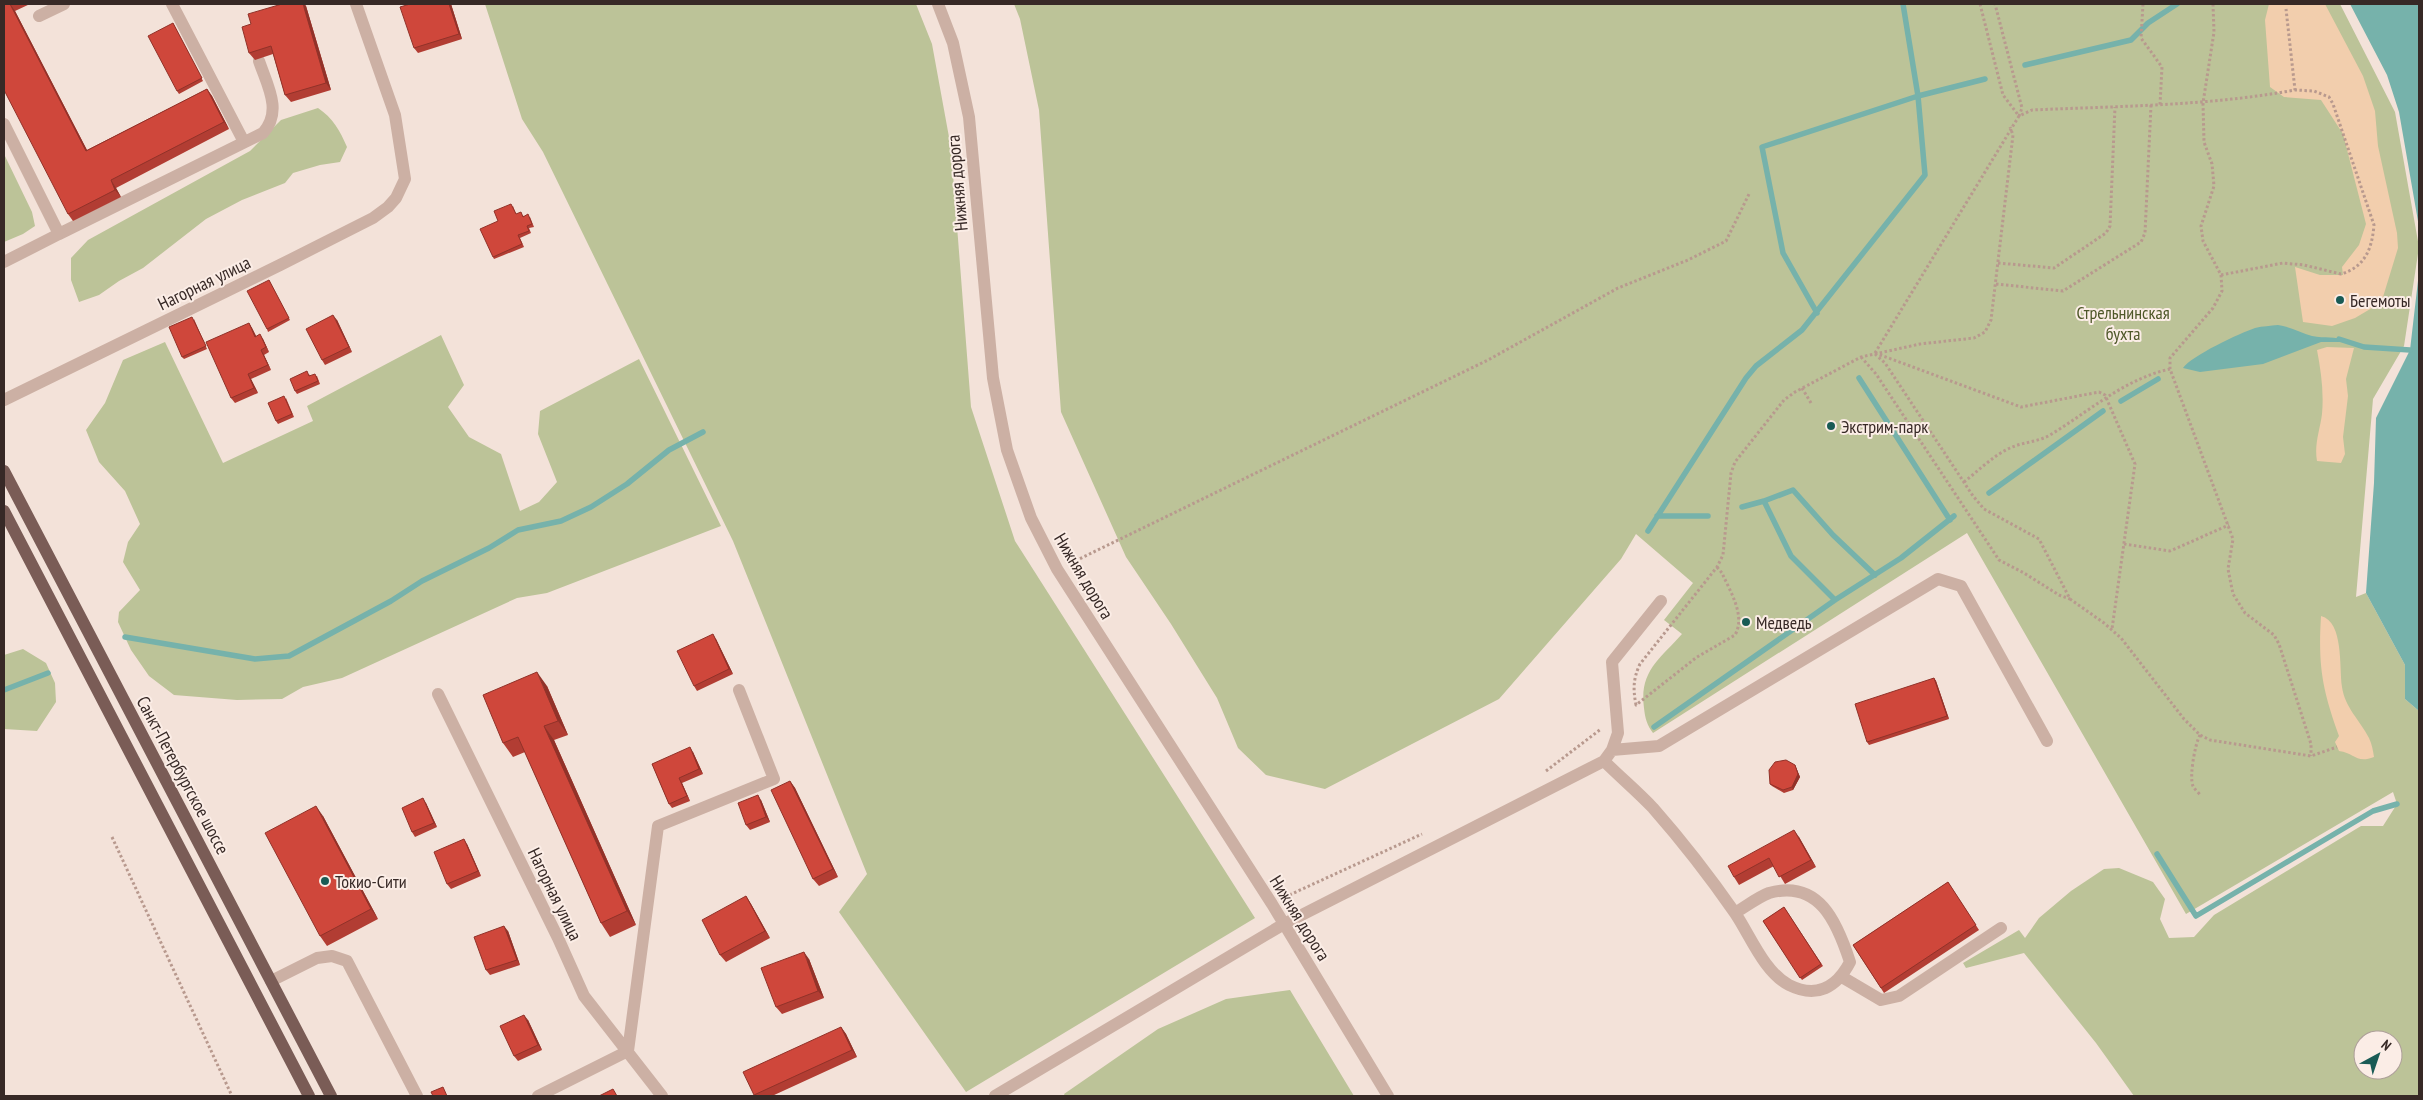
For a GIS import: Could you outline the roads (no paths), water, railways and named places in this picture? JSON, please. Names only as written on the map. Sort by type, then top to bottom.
[{"type":"main road","name":"Санкт-Петербургское шоссе","points":[[4,471],[331,1096]]},
{"type":"main road","name":"Санкт-Петербургское шоссе","points":[[4,511],[309,1096]]},
{"type":"street","points":[[39,16],[64,4]]},
{"type":"street","points":[[172,4],[244,142]]},
{"type":"street","name":"Нагорная улица","points":[[4,400],[373,218],[396,198],[405,179],[395,115],[356,4]]},
{"type":"street","name":"Нижняя дорога","points":[[938,4],[953,44],[969,117],[993,378],[1007,450],[1031,518],[1057,569],[1284,924],[1388,1096]]},
{"type":"street","points":[[4,262],[263,133],[273,117],[274,105],[259,61]]},
{"type":"street","points":[[4,124],[59,234]]},
{"type":"street","points":[[1612,750],[1659,746],[1938,579],[1961,586],[2047,742]]},
{"type":"street","points":[[995,1096],[1284,924],[1604,761],[1612,750],[1618,733],[1612,662],[1661,602]]},
{"type":"street","points":[[538,1096],[628,1051],[658,826],[774,779],[738,690]]},
{"type":"street","name":"Нагорная улица","points":[[438,694],[558,938],[584,996],[662,1096]]},
{"type":"street","points":[[1604,761],[1652,808],[1735,913],[1765,962],[1787,984],[1806,992],[1822,990],[1842,977],[1850,962],[1842,936],[1818,900],[1802,891],[1768,894],[1735,913]]},
{"type":"street","points":[[1842,977],[1881,1000],[1899,996],[2001,928]]},
{"type":"street","points":[[271,980],[317,958],[332,956],[347,961],[417,1096]]},
{"type":"water","points":[[2350,4],[2419,4],[2419,227],[2399,112],[2387,75]]},
{"type":"water","points":[[2419,272],[2419,711],[2405,699],[2405,665],[2366,593],[2374,483],[2376,418],[2410,350]]},
{"type":"water","points":[[2278,325],[2312,336],[2347,342],[2321,342],[2263,364],[2200,372],[2183,368],[2196,357],[2216,345],[2255,328]]},
{"type":"waterway","points":[[1648,531],[1746,378],[1756,366],[1802,330],[1925,175],[1918,96],[1903,4]]},
{"type":"waterway","points":[[2025,65],[2131,40],[2148,23],[2177,4]]},
{"type":"waterway","points":[[1817,313],[1783,253],[1762,147],[1918,96],[1985,79]]},
{"type":"waterway","points":[[2339,339],[2364,347],[2410,350]]},
{"type":"waterway","points":[[1859,378],[1950,520]]},
{"type":"waterway","points":[[2121,401],[2158,379]]},
{"type":"waterway","points":[[1989,493],[2103,411]]},
{"type":"waterway","points":[[125,637],[255,659],[289,656],[391,601],[422,581],[489,548],[518,530],[561,521],[591,507],[627,484],[669,450],[703,432]]},
{"type":"waterway","points":[[1742,507],[1793,490],[1833,535],[1875,575]]},
{"type":"waterway","points":[[1764,501],[1791,556],[1835,600]]},
{"type":"waterway","points":[[1657,516],[1708,516]]},
{"type":"waterway","points":[[1654,727],[1835,600],[1901,558],[1954,516]]},
{"type":"waterway","points":[[4,690],[48,673]]},
{"type":"waterway","points":[[2157,854],[2196,916],[2373,811],[2397,804]]},
{"type":"place","name":"Бегемоты","points":[[2340,300]]},
{"type":"place","name":"Экстрим-парк","points":[[1831,426]]},
{"type":"place","name":"Медведь","points":[[1746,622]]},
{"type":"place","name":"Токио-Сити","points":[[325,881]]},
{"type":"park label","name":"Стрельнинская бухта","points":[[2123,322]]}]
